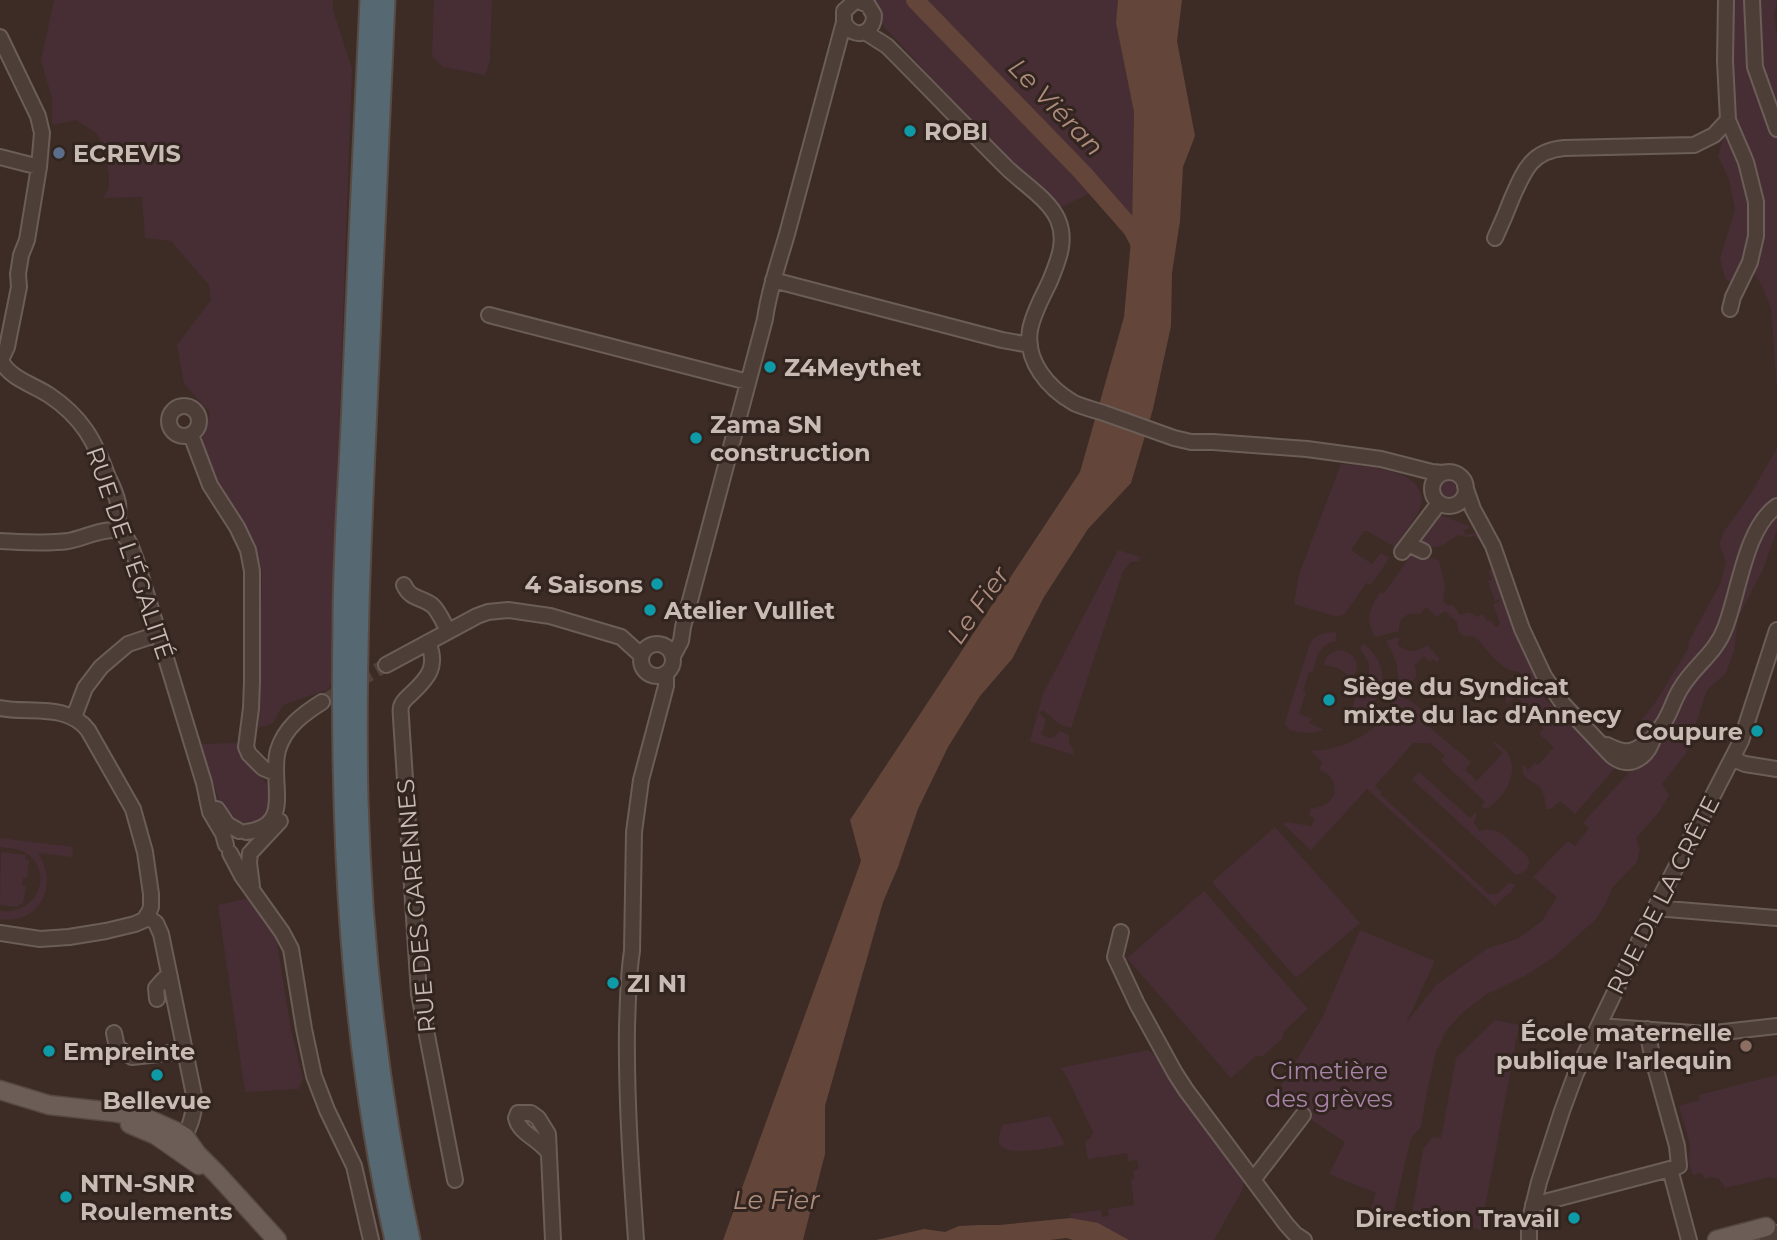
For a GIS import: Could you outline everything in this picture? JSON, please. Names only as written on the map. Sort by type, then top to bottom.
[{"type":"highway","points":[[370,0],[342,622],[344,800],[349,915],[362,1048],[374,1131],[395,1240]]},
{"type":"highway","points":[[385,0],[358,626],[358,798],[365,923],[378,1053],[410,1240]]},
{"type":"main road","points":[[0,1090],[49,1105],[146,1118],[176,1135],[197,1154],[277,1240]]},
{"type":"main road","points":[[0,1099],[40,1112],[129,1123],[147,1130],[176,1135],[262,1240]]},
{"type":"main road","points":[[1717,1240],[1771,1230]]},
{"type":"main road","points":[[1747,1240],[1771,1230]]},
{"type":"street","points":[[673,656],[681,641],[765,319],[772,280],[836,49],[843,11],[856,0],[868,5],[872,9],[865,28],[836,49]]},
{"type":"street","points":[[1726,0],[1727,120],[1746,162],[1756,202],[1756,236],[1750,262],[1730,309]]},
{"type":"street","points":[[1752,0],[1755,67],[1777,129]]},
{"type":"street","points":[[843,11],[850,31],[865,28]]},
{"type":"street","points":[[865,28],[887,46],[1046,204],[1059,221],[1062,233],[1060,258],[1030,331],[1033,359],[1040,373],[1052,386],[1093,405],[1175,434],[1213,442],[1307,449],[1381,459],[1459,475],[1493,546],[1522,629],[1544,676],[1563,704],[1618,761],[1632,762],[1648,751],[1685,680],[1718,644],[1753,538],[1761,522],[1777,506]]},
{"type":"street","points":[[0,37],[38,116],[42,132],[27,240],[21,255],[19,287],[7,347],[1,358]]},
{"type":"street","points":[[1495,238],[1523,172],[1533,160],[1545,153],[1564,148],[1694,145],[1714,135],[1727,120]]},
{"type":"street","points":[[0,157],[39,167]]},
{"type":"street","points":[[772,280],[1030,345]]},
{"type":"street","points":[[489,314],[748,382]]},
{"type":"street","name":"RUE DE L'ÉGALITÉ","points":[[1,358],[11,374],[41,390],[69,410],[87,431],[98,450],[118,501],[117,530],[123,533],[130,543],[204,783],[210,812],[242,876],[282,932],[291,950],[314,1076],[354,1167],[371,1240]]},
{"type":"street","points":[[191,435],[210,485],[243,538],[251,560],[252,681],[246,747],[263,768],[279,764],[286,789]]},
{"type":"street","points":[[1407,466],[1441,500],[1468,514],[1483,527]]},
{"type":"street","points":[[1441,500],[1434,480],[1444,473]]},
{"type":"street","points":[[1441,500],[1457,503],[1465,493],[1465,486]]},
{"type":"street","points":[[1423,551],[1405,548],[1441,500]]},
{"type":"street","points":[[0,541],[68,541],[104,530],[117,530]]},
{"type":"street","points":[[404,585],[416,599],[430,604],[448,631]]},
{"type":"street","points":[[386,665],[477,615],[508,610],[550,617],[621,637],[632,636],[669,648],[673,664],[659,675]]},
{"type":"street","points":[[659,675],[643,668],[641,655],[646,648],[674,636],[683,627]]},
{"type":"street","name":"RUE DE LA CRÊTE","points":[[1529,1240],[1533,1205],[1569,1091],[1655,908],[1733,759],[1750,717],[1777,630]]},
{"type":"street","points":[[74,717],[85,688],[102,667],[128,644],[158,634]]},
{"type":"street","points":[[621,637],[641,655]]},
{"type":"street","name":"RUE DES GARENNES","points":[[428,642],[432,654],[430,673],[405,699],[401,707],[401,718],[419,994],[455,1180]]},
{"type":"street","points":[[636,1240],[627,1078],[632,878],[634,832],[641,780],[662,700],[659,675]]},
{"type":"street","points":[[298,718],[285,764],[285,814],[251,852],[238,858],[228,849],[230,834],[254,831],[263,827],[273,817],[278,800],[276,766],[283,738],[298,718],[322,702]]},
{"type":"street","points":[[0,708],[62,713],[74,717],[88,730],[133,809],[145,852],[151,894],[151,907],[147,916],[130,925],[57,938],[40,939],[0,933]]},
{"type":"street","points":[[1733,759],[1745,764],[1777,769]]},
{"type":"street","name":"RUE DE L'ÉGALITÉ","points":[[204,783],[223,819],[231,827],[242,831]]},
{"type":"street","points":[[242,831],[251,835],[254,841],[251,852]]},
{"type":"street","name":"RUE DE L'ÉGALITÉ","points":[[251,852],[248,863],[253,891]]},
{"type":"street","points":[[1655,908],[1777,918]]},
{"type":"street","points":[[147,916],[156,923],[161,932],[195,1104],[176,1135]]},
{"type":"street","points":[[1121,932],[1115,957],[1137,1004],[1182,1084],[1286,1224],[1304,1240]]},
{"type":"street","points":[[157,999],[156,988],[170,977]]},
{"type":"street","points":[[1599,1026],[1706,1034],[1777,1026]]},
{"type":"street","points":[[1533,1205],[1679,1166],[1677,1146],[1647,1029]]},
{"type":"street","points":[[114,1032],[117,1047],[132,1057],[185,1051]]},
{"type":"street","points":[[1253,1180],[1303,1115]]},
{"type":"street","points":[[548,1152],[553,1240]]},
{"type":"street","points":[[1670,1169],[1689,1240]]},
{"type":"green space","points":[[54,0],[333,0],[333,10],[352,69],[333,593],[333,676],[329,689],[283,705],[272,724],[258,728],[262,572],[256,546],[216,482],[201,443],[210,413],[184,384],[177,345],[211,300],[209,285],[171,241],[145,238],[142,197],[103,198],[109,188],[109,174],[103,144],[96,133],[76,120],[52,125],[52,98],[41,61]]},
{"type":"green space","points":[[434,0],[492,0],[490,61],[485,75],[443,67],[432,56]]},
{"type":"green space","points":[[860,0],[1118,0],[1116,23],[1134,112],[1132,226],[1096,190],[1053,211]]},
{"type":"green space","points":[[1730,0],[1755,0],[1757,4],[1759,0],[1777,0],[1774,15],[1777,37],[1777,390],[1771,308],[1761,284],[1754,274],[1733,285],[1725,278],[1720,258],[1735,210],[1729,179],[1718,156],[1724,136],[1734,118]]},
{"type":"green space","points":[[1777,448],[1777,530],[1764,567],[1738,618],[1734,651],[1726,673],[1707,690],[1686,753],[1662,784],[1669,795],[1659,812],[1636,838],[1640,849],[1637,862],[1612,888],[1596,919],[1554,957],[1525,976],[1487,994],[1462,1013],[1446,1031],[1436,1052],[1421,1127],[1411,1138],[1391,1222],[1370,1212],[1376,1193],[1329,1174],[1345,1142],[1275,1096],[1322,1018],[1360,930],[1435,961],[1406,1023],[1436,985],[1488,948],[1517,939],[1542,921],[1557,897],[1533,877],[1568,841],[1575,846],[1589,828],[1583,823],[1633,768],[1637,726],[1655,703],[1688,649],[1689,641],[1721,582],[1726,562],[1719,544],[1725,530],[1750,495]]},
{"type":"green space","points":[[1341,464],[1378,469],[1405,477],[1415,483],[1421,493],[1421,505],[1395,547],[1364,531],[1351,550],[1372,564],[1381,553],[1388,557],[1388,560],[1371,585],[1366,583],[1345,614],[1334,616],[1294,604],[1299,574]]},
{"type":"green space","points":[[1448,479],[1455,482],[1458,489],[1455,496],[1448,499],[1441,496],[1438,489],[1441,482]]},
{"type":"green space","points":[[1438,514],[1469,526],[1470,528],[1464,530],[1465,535],[1475,533],[1484,546],[1475,536],[1458,535],[1435,547],[1419,544],[1424,529]]},
{"type":"green space","points":[[1118,550],[1140,557],[1139,561],[1131,562],[1123,571],[1071,728],[1059,724],[1043,710],[1039,713],[1045,719],[1041,734],[1049,738],[1060,731],[1069,735],[1073,755],[1030,741],[1043,694]]},
{"type":"green space","points":[[1411,552],[1439,561],[1445,586],[1443,601],[1446,604],[1454,606],[1460,615],[1469,612],[1477,617],[1483,614],[1495,627],[1500,623],[1493,604],[1500,601],[1495,601],[1488,581],[1492,580],[1488,571],[1492,569],[1520,646],[1545,699],[1615,768],[1575,814],[1560,801],[1551,809],[1546,809],[1542,790],[1523,774],[1522,764],[1528,770],[1535,763],[1538,765],[1554,747],[1539,734],[1544,728],[1530,716],[1532,713],[1529,708],[1515,696],[1506,702],[1506,697],[1526,683],[1520,672],[1500,664],[1475,637],[1463,636],[1458,631],[1457,622],[1445,611],[1437,617],[1426,607],[1420,614],[1404,617],[1399,631],[1375,637],[1369,619],[1371,609],[1380,592],[1384,593]]},
{"type":"green space","points":[[1336,632],[1336,641],[1322,649],[1313,673],[1309,672],[1299,714],[1312,719],[1309,723],[1324,730],[1307,733],[1290,730],[1285,724],[1286,719],[1310,643],[1318,635]]},
{"type":"green space","points":[[1398,637],[1400,640],[1397,644],[1405,649],[1416,651],[1427,645],[1440,659],[1437,663],[1433,659],[1430,662],[1424,656],[1414,666],[1416,677],[1406,684],[1399,681],[1396,661],[1386,641]]},
{"type":"green space","points":[[1364,644],[1380,666],[1381,687],[1369,707],[1347,724],[1357,693],[1364,686],[1369,674],[1369,663],[1360,648]]},
{"type":"green space","points":[[1341,650],[1355,659],[1357,669],[1352,678],[1338,668],[1324,665],[1330,654]]},
{"type":"green space","points":[[1399,694],[1426,713],[1428,716],[1423,722],[1471,762],[1465,770],[1477,781],[1503,753],[1493,743],[1508,754],[1511,778],[1504,792],[1486,809],[1481,807],[1485,802],[1441,760],[1445,756],[1430,743],[1413,743],[1375,786],[1380,794],[1489,894],[1498,894],[1509,883],[1515,885],[1510,894],[1495,906],[1367,789],[1311,850],[1283,824],[1286,822],[1312,826],[1315,818],[1309,816],[1311,808],[1317,809],[1326,804],[1335,793],[1331,778],[1319,770],[1322,762],[1311,751],[1336,747],[1369,732],[1394,704],[1387,700],[1390,696]]},
{"type":"green space","points":[[238,743],[242,754],[270,789],[268,810],[259,822],[251,821],[248,825],[225,816],[199,744]]},
{"type":"green space","points":[[1419,772],[1470,818],[1475,813],[1477,815],[1474,822],[1479,831],[1499,832],[1525,854],[1529,865],[1525,870],[1516,875],[1412,779]]},
{"type":"green space","points":[[1275,827],[1360,923],[1296,978],[1212,882]]},
{"type":"green space","points":[[0,838],[73,847],[72,857],[38,853],[47,877],[46,889],[36,909],[26,916],[0,919],[0,911],[14,911],[34,898],[41,878],[39,868],[32,858],[22,851],[0,847]]},
{"type":"green space","points":[[1,852],[26,855],[25,859],[29,860],[27,878],[23,878],[22,885],[26,886],[23,904],[19,904],[19,907],[0,905]]},
{"type":"green space","points":[[1204,891],[1308,1009],[1284,1031],[1283,1038],[1263,1056],[1256,1056],[1231,1078],[1127,958]]},
{"type":"green space","points":[[249,898],[276,937],[291,1029],[303,1079],[298,1089],[245,1092],[218,905]]},
{"type":"green space","name":"Cimetière des grèves","points":[[1495,1020],[1519,1025],[1481,1230],[1458,1224],[1456,1228],[1416,1220],[1412,1213],[1423,1149],[1433,1137],[1441,1138],[1456,1058]]},
{"type":"green space","points":[[1148,1050],[1163,1061],[1244,1181],[1242,1191],[1214,1240],[1129,1240],[1098,1224],[1071,1218],[1070,1214],[1101,1210],[1102,1217],[1109,1216],[1108,1209],[1134,1205],[1131,1180],[1134,1179],[1133,1171],[1139,1169],[1137,1160],[1128,1161],[1127,1153],[1088,1159],[1085,1142],[1093,1132],[1066,1075],[1060,1068]]},
{"type":"green space","points":[[1777,1075],[1777,1179],[1771,1177],[1725,1188],[1717,1178],[1704,1179],[1702,1173],[1693,1175],[1689,1163],[1690,1145],[1679,1106],[1700,1100],[1699,1095]]},
{"type":"green space","points":[[1050,1116],[1065,1145],[1018,1151],[1002,1147],[999,1142],[1002,1125]]},
{"type":"water","name":"Le Fier","points":[[1118,0],[1182,0],[1177,41],[1195,136],[1183,167],[1180,221],[1172,273],[1171,326],[1153,409],[1131,483],[1088,529],[1044,597],[1012,659],[980,696],[948,747],[918,809],[883,902],[825,1106],[825,1154],[803,1240],[723,1240],[861,861],[850,820],[1080,472],[1124,317],[1132,229],[1134,112],[1116,23]]},
{"type":"water","points":[[1071,1218],[1098,1223],[1129,1240],[876,1240],[924,1229],[945,1232],[959,1226]]},
{"type":"waterway","name":"Le Viéran","points":[[915,0],[1082,172],[1132,229],[1143,250]]},
{"type":"tunnel","points":[[322,702],[386,665]]},
{"type":"place","name":"ROBI","points":[[910,131]]},
{"type":"place","name":"ECREVIS","points":[[59,153]]},
{"type":"place","name":"Z4Meythet","points":[[770,367]]},
{"type":"place","name":"Zama SN construction","points":[[696,438]]},
{"type":"place","name":"4 Saisons","points":[[657,584]]},
{"type":"place","name":"Atelier Vulliet","points":[[650,610]]},
{"type":"place","name":"Siège du Syndicat mixte du lac d'Annecy","points":[[1329,700]]},
{"type":"place","name":"Coupure","points":[[1757,731]]},
{"type":"place","name":"ZI N1","points":[[613,983]]},
{"type":"place","name":"École maternelle publique l'arlequin","points":[[1746,1046]]},
{"type":"place","name":"Empreinte","points":[[49,1051]]},
{"type":"place","name":"Bellevue","points":[[157,1075]]},
{"type":"place","name":"NTN-SNR Roulements","points":[[66,1197]]},
{"type":"place","name":"Direction Travail","points":[[1574,1218]]}]
